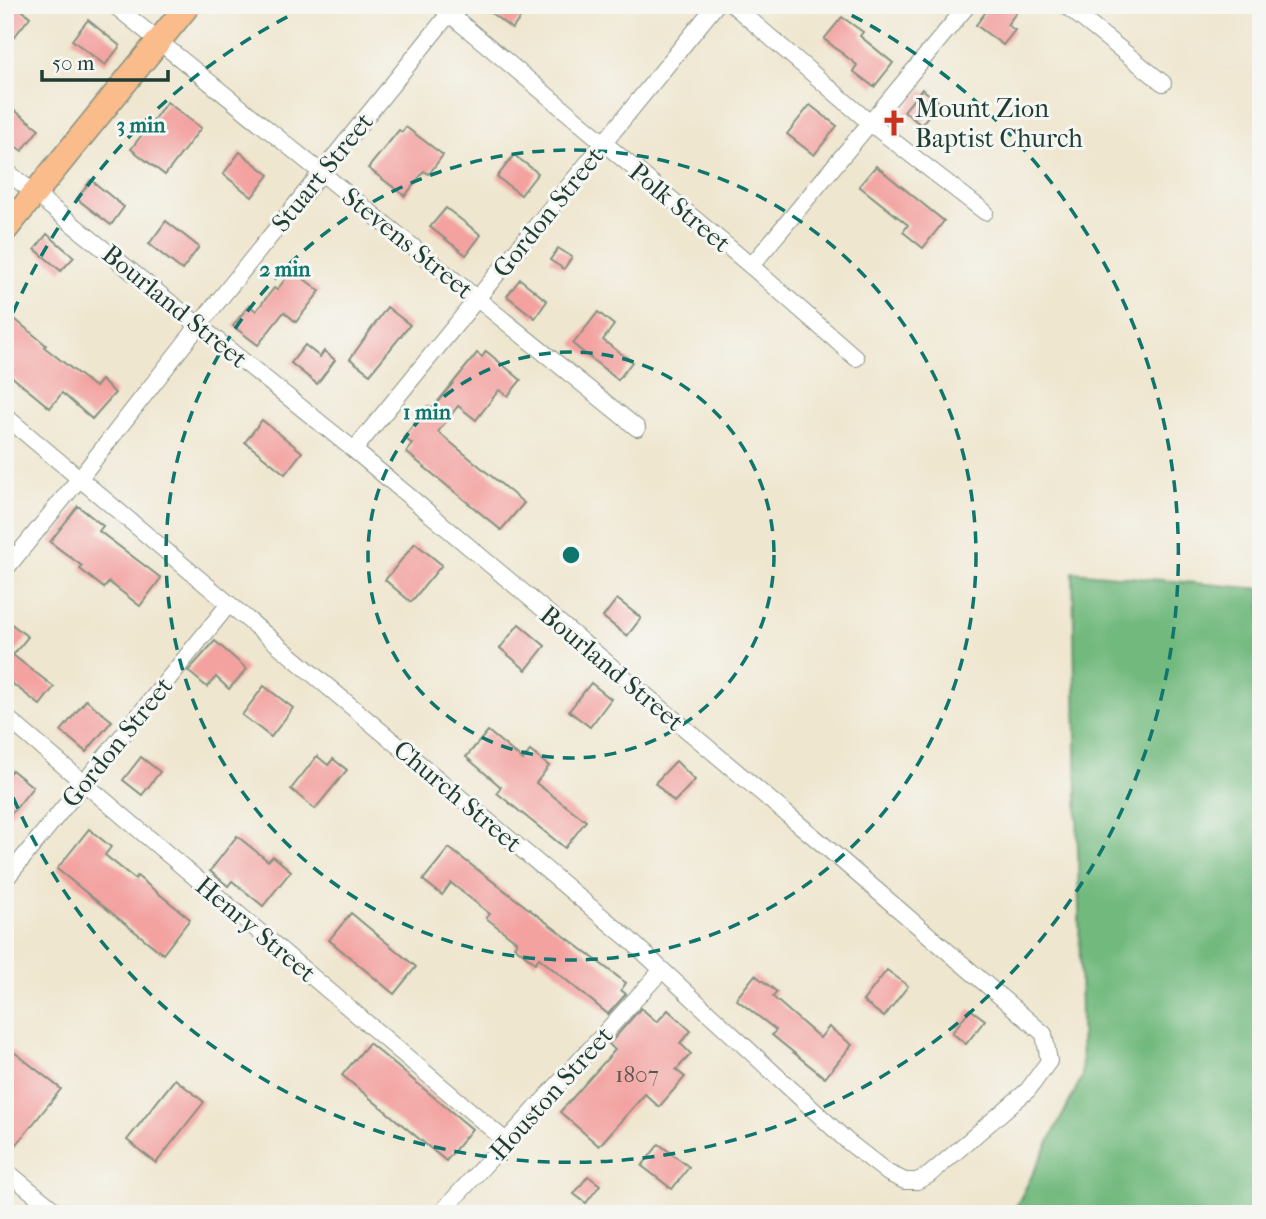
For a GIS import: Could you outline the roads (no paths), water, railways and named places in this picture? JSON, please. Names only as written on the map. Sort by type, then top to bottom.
[{"type":"main road","points":[[5,230],[188,5]]},
{"type":"street","name":"Stevens Street","points":[[114,5],[637,428]]},
{"type":"street","name":"Gordon Street","points":[[354,450],[716,5]]},
{"type":"street","points":[[733,5],[870,123],[985,212]]},
{"type":"street","points":[[751,266],[968,5]]},
{"type":"street","points":[[1065,5],[1163,83]]},
{"type":"street","name":"Polk Street","points":[[448,8],[856,358]]},
{"type":"street","name":"Stuart Street","points":[[5,570],[321,173],[448,8]]},
{"type":"street","name":"Bourland Street","points":[[5,170],[354,450],[1044,1034],[1049,1061],[1028,1090],[929,1175],[917,1181],[905,1181]]},
{"type":"street","name":"Church Street","points":[[5,416],[610,923],[847,1141],[887,1173],[905,1181]]},
{"type":"street","name":"Gordon Street","points":[[5,880],[229,604]]},
{"type":"street","name":"Henry Street","points":[[5,716],[507,1142]]},
{"type":"street","name":"Houston Street","points":[[440,1214],[661,971]]},
{"type":"street","points":[[5,1170],[59,1214]]},
{"type":"place","name":"Mount Zion Baptist Church","points":[[894,123]]}]
